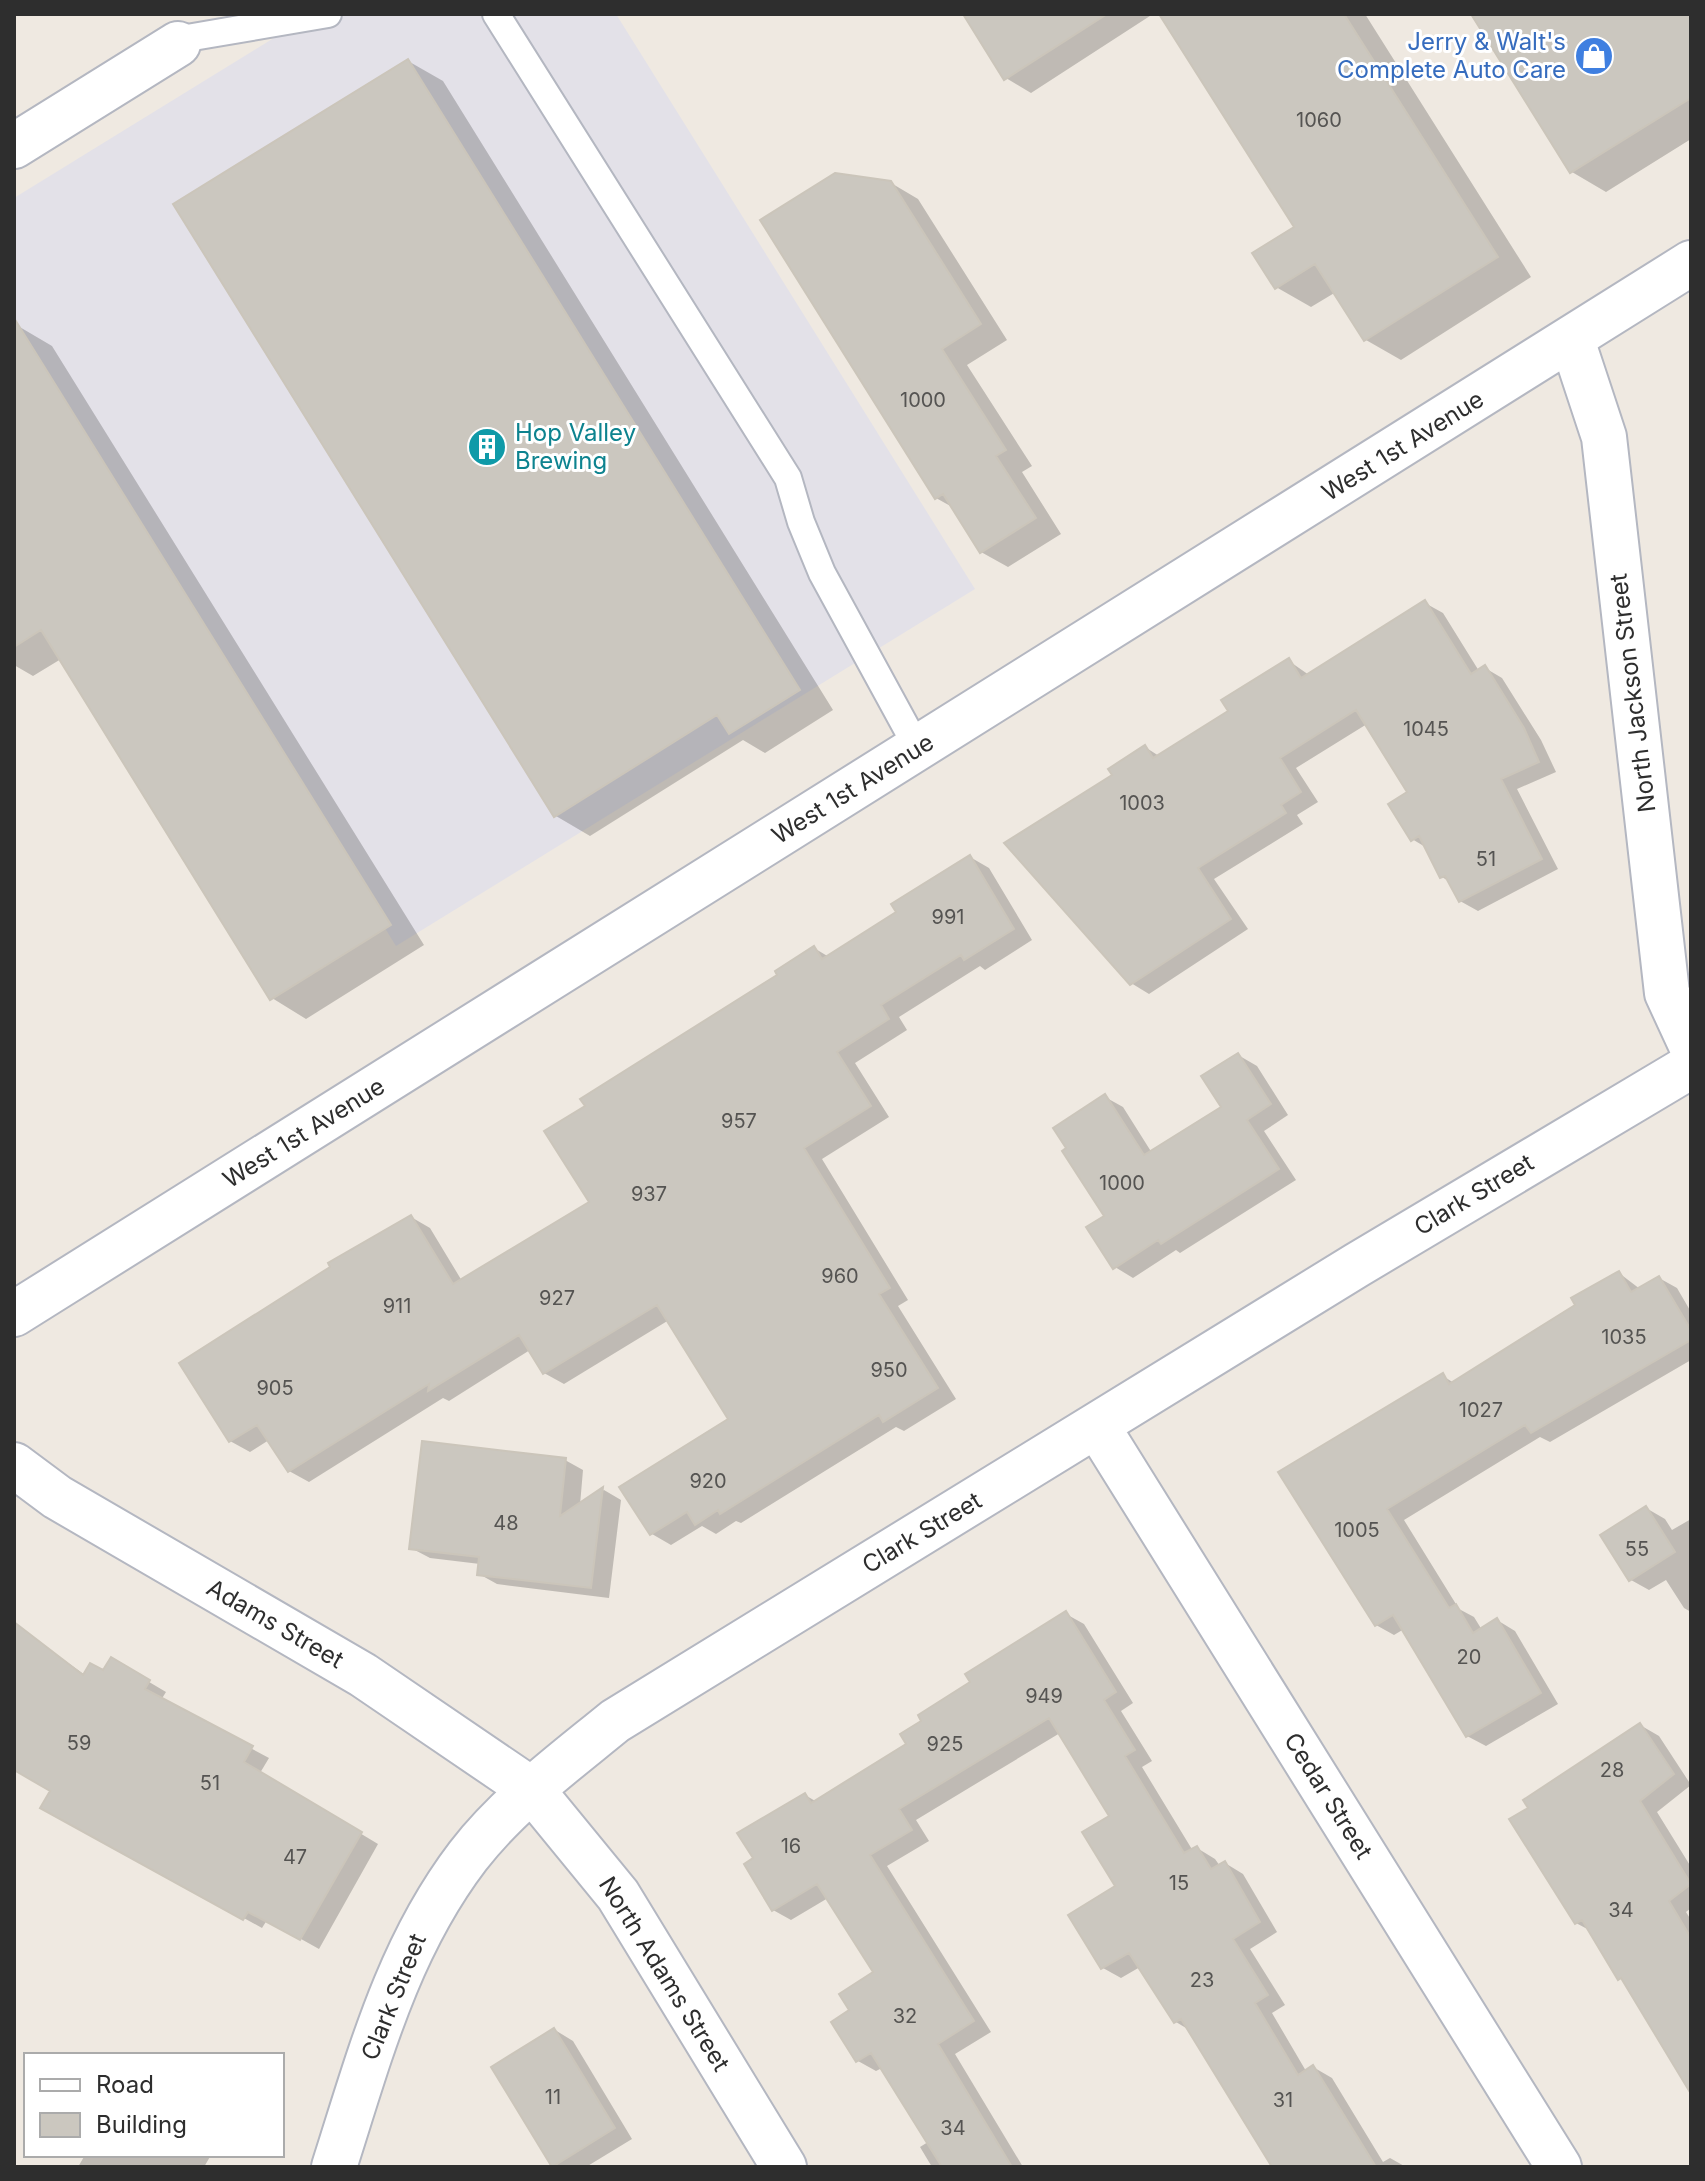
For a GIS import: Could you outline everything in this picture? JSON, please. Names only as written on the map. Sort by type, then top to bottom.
[{"type":"street","points":[[14,146],[178,44]]},
{"type":"street","name":"West 1st Avenue","points":[[14,1314],[1691,263]]},
{"type":"street","name":"North Jackson Street","points":[[1572,340],[1604,437],[1667,993],[1691,1045]]},
{"type":"street","name":"Clark Street","points":[[334,2167],[411,1943],[468,1855],[532,1790],[615,1721],[1357,1265],[1691,1066]]},
{"type":"street","name":"Cedar Street","points":[[1097,1426],[1559,2167]]},
{"type":"street","name":"Adams Street","points":[[14,1465],[57,1497],[385,1689],[532,1790]]},
{"type":"street","name":"North Adams Street","points":[[532,1790],[618,1895],[784,2167]]},
{"type":"lane","points":[[178,44],[187,38],[328,14]]},
{"type":"lane","points":[[496,14],[788,478],[822,573],[918,749]]},
{"type":"shaded area","points":[[313,14],[616,14],[975,589],[396,946],[14,326],[14,198]]},
{"type":"building","points":[[963,14],[1107,14],[1004,80]]},
{"type":"building","points":[[1159,14],[1344,14],[1498,257],[1364,341],[1315,264],[1275,289],[1252,253],[1294,227]]},
{"type":"building","name":"Jerry & Walt's Complete Auto Care","points":[[1471,14],[1691,14],[1691,98],[1570,173]]},
{"type":"building","name":"Hop Valley Brewing","points":[[408,59],[800,690],[729,734],[717,715],[554,817],[173,204]]},
{"type":"building","points":[[835,173],[891,181],[981,324],[942,349],[1006,450],[996,456],[1036,518],[980,553],[943,494],[935,499],[760,220]]},
{"type":"building","points":[[14,318],[391,925],[270,1000],[41,630],[14,647]]},
{"type":"building","points":[[1425,600],[1471,674],[1485,665],[1524,728],[1539,762],[1501,779],[1542,859],[1459,902],[1445,876],[1440,878],[1419,836],[1411,841],[1388,804],[1407,792],[1356,710],[1280,758],[1301,792],[1281,805],[1286,813],[1198,868],[1231,919],[1130,985],[1004,843],[1112,775],[1108,769],[1145,745],[1153,758],[1228,711],[1221,700],[1289,658],[1301,678]]},
{"type":"building","points":[[970,855],[1014,929],[964,960],[961,955],[881,1005],[889,1019],[837,1052],[871,1106],[804,1148],[890,1288],[879,1294],[938,1388],[883,1422],[879,1415],[720,1514],[718,1510],[695,1525],[687,1512],[650,1535],[619,1487],[728,1419],[657,1305],[543,1374],[519,1335],[428,1391],[429,1384],[288,1472],[257,1425],[229,1442],[179,1363],[330,1267],[328,1263],[411,1215],[453,1284],[589,1202],[544,1131],[585,1106],[580,1099],[777,975],[775,971],[814,946],[822,959],[896,912],[891,904]]},
{"type":"building","points":[[1238,1053],[1271,1104],[1247,1120],[1279,1169],[1161,1244],[1158,1240],[1113,1269],[1086,1227],[1104,1216],[1062,1151],[1066,1148],[1053,1128],[1105,1094],[1144,1155],[1221,1107],[1201,1076]]},
{"type":"building","points":[[1619,1271],[1631,1292],[1659,1276],[1691,1330],[1691,1340],[1531,1433],[1525,1425],[1387,1509],[1449,1608],[1456,1604],[1473,1633],[1497,1618],[1541,1693],[1466,1737],[1393,1615],[1375,1626],[1278,1472],[1443,1373],[1449,1384],[1575,1305],[1571,1298]]},
{"type":"building","points":[[422,1441],[566,1458],[560,1516],[603,1487],[591,1588],[477,1575],[479,1557],[409,1549]]},
{"type":"building","points":[[1646,1506],[1675,1552],[1629,1581],[1600,1535]]},
{"type":"building","points":[[1066,1611],[1116,1692],[1104,1700],[1135,1750],[1125,1756],[1184,1853],[1197,1846],[1211,1869],[1225,1861],[1260,1922],[1233,1939],[1268,1995],[1255,2003],[1298,2075],[1313,2065],[1376,2167],[1272,2167],[1181,2019],[1174,2023],[1129,1953],[1101,1969],[1068,1915],[1115,1886],[1082,1832],[1109,1816],[1049,1718],[899,1809],[912,1830],[870,1855],[974,2021],[938,2044],[1012,2167],[942,2167],[871,2053],[856,2062],[831,2022],[849,2010],[839,1994],[873,1972],[817,1884],[772,1911],[744,1864],[753,1858],[737,1833],[805,1793],[811,1803],[906,1744],[900,1734],[921,1721],[918,1715],[970,1682],[965,1674]]},
{"type":"building","points":[[14,1622],[83,1675],[90,1663],[103,1670],[111,1657],[150,1680],[145,1689],[253,1746],[244,1762],[362,1832],[300,1940],[248,1912],[243,1920],[40,1808],[50,1791],[14,1770]]},
{"type":"building","points":[[1640,1723],[1674,1774],[1640,1801],[1691,1884],[1669,1901],[1691,1938],[1691,2094],[1621,1978],[1618,1980],[1582,1920],[1575,1924],[1509,1819],[1528,1808],[1523,1800]]},
{"type":"building","points":[[554,2028],[615,2128],[552,2167],[491,2067]]},
{"type":"place","name":"Jerry & Walt's Complete Auto Care","points":[[1594,56]]},
{"type":"place","name":"Hop Valley Brewing","points":[[487,447]]}]
